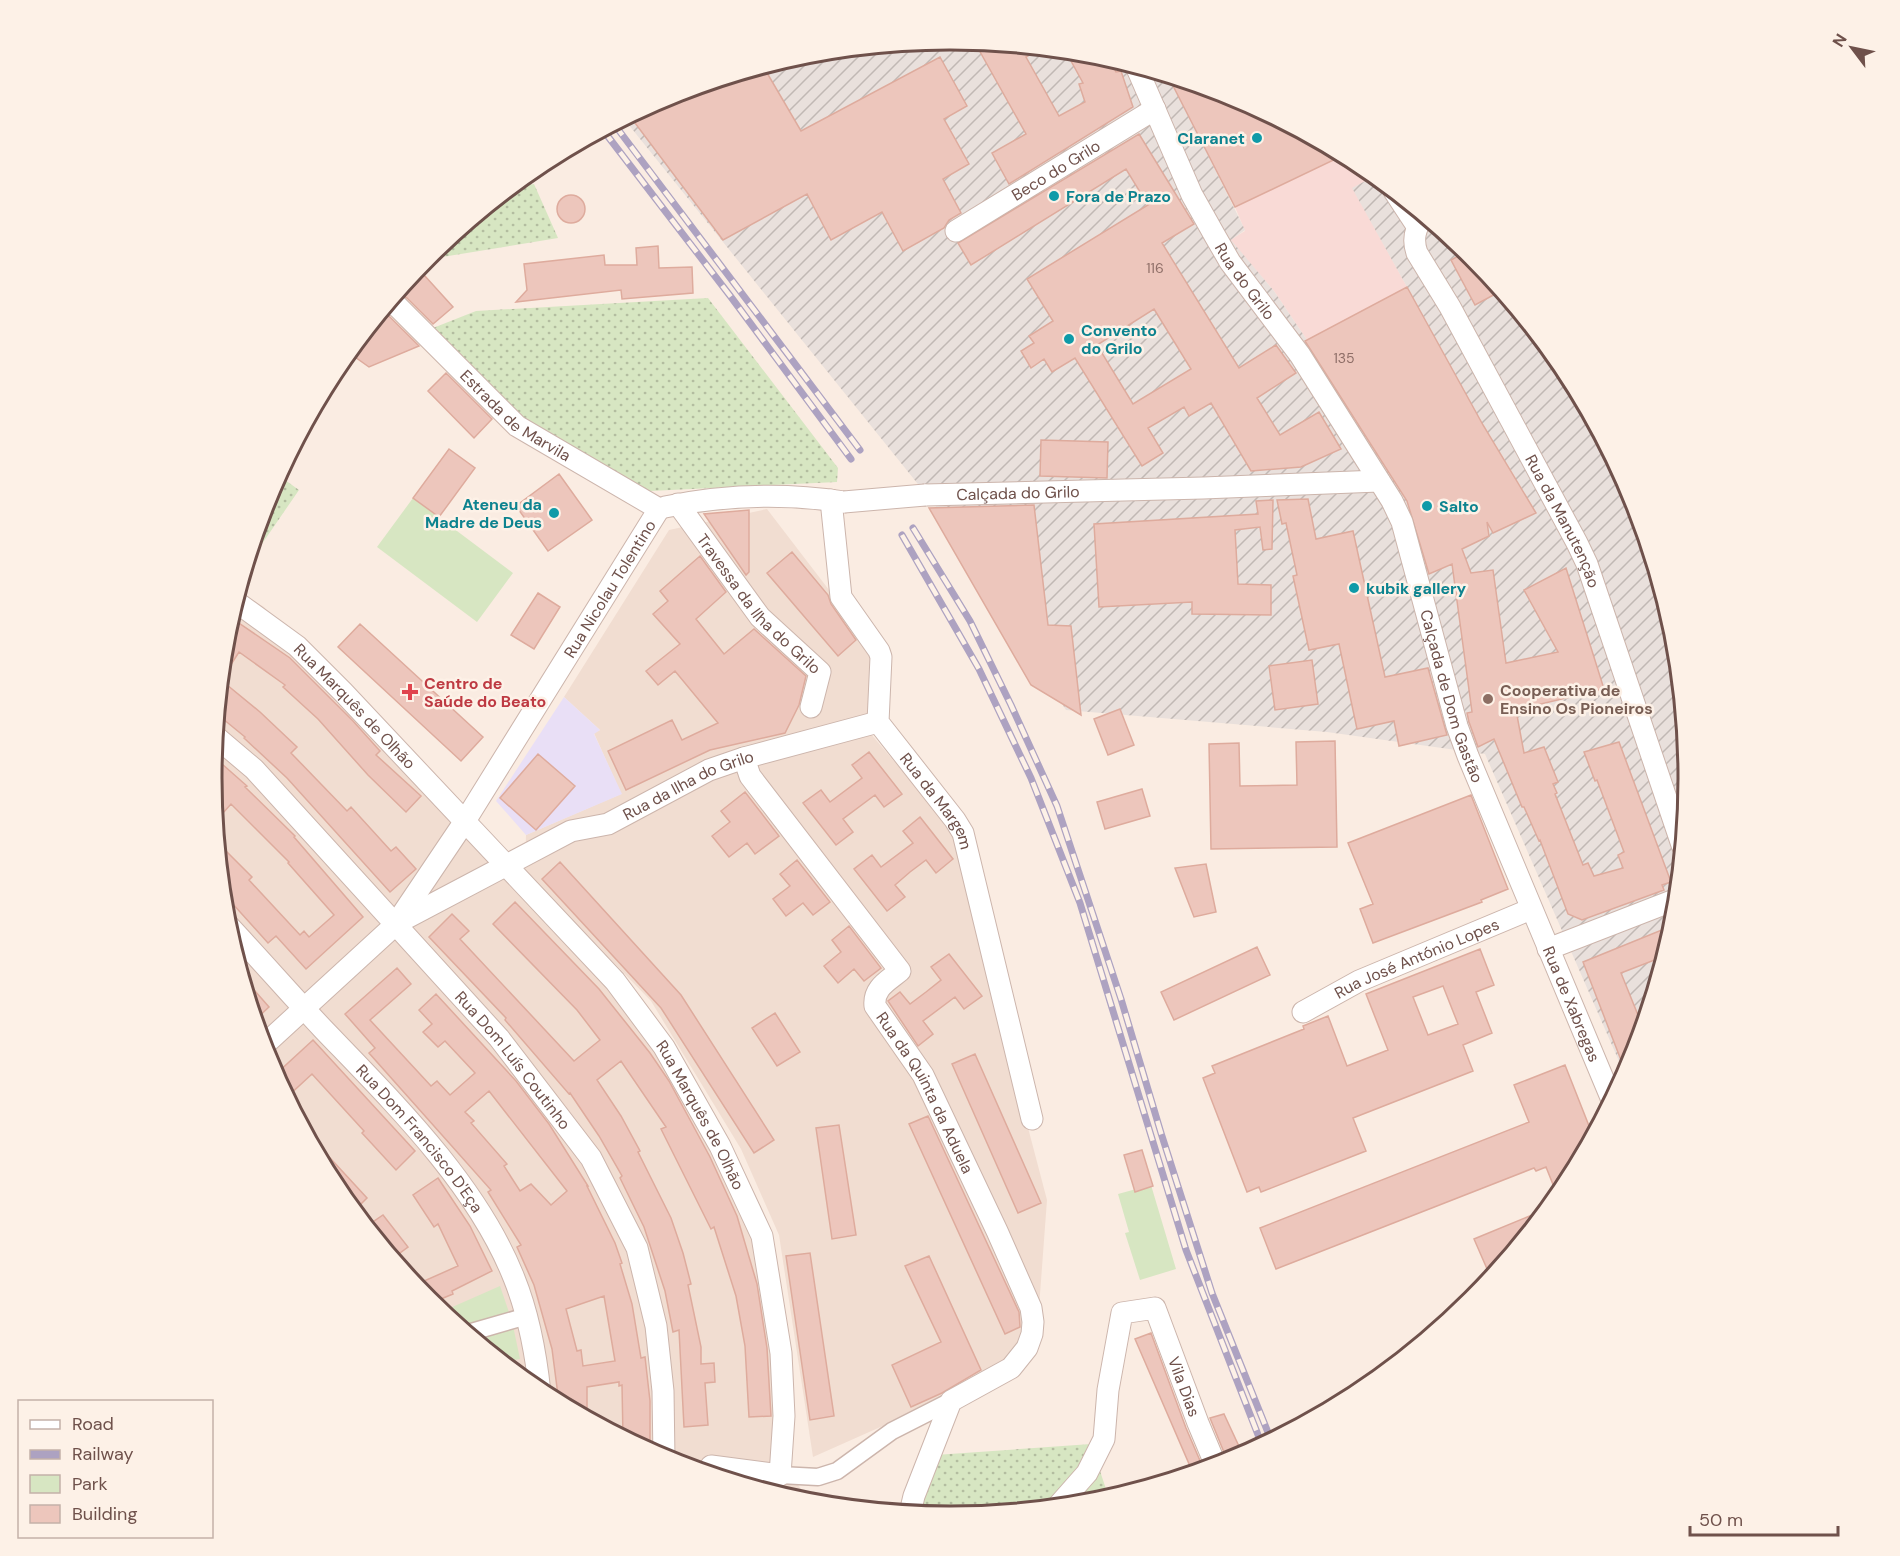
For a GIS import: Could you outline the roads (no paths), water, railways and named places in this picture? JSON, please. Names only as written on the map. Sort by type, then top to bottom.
[{"type":"street","name":"Rua do Grilo","points":[[1140,74],[1192,195],[1215,237],[1230,262],[1300,355],[1379,481]]},
{"type":"street","name":"Beco do Grilo","points":[[956,231],[1155,109]]},
{"type":"street","name":"Rua da Manutenção","points":[[1420,222],[1414,238],[1417,253],[1450,307],[1587,564],[1677,829]]},
{"type":"street","name":"Estrada de Marvila","points":[[396,306],[517,426],[668,507]]},
{"type":"street","name":"Calçada do Grilo","points":[[668,507],[702,499],[760,497],[838,501],[925,495],[1379,481]]},
{"type":"street","name":"Calçada de Dom Gastão","points":[[1379,481],[1402,522],[1461,736],[1531,909]]},
{"type":"street","points":[[838,501],[841,597],[881,657],[878,722]]},
{"type":"street","name":"Travessa da Ilha do Grilo","points":[[668,507],[760,617],[820,672],[811,707]]},
{"type":"street","name":"Rua Nicolau Tolentino","points":[[465,821],[668,507]]},
{"type":"street","name":"Rua Marquês de Olhão","points":[[242,606],[297,646],[343,692],[615,981],[664,1047],[720,1146],[762,1236],[781,1353],[784,1416],[780,1475]]},
{"type":"street","name":"Rua da Ilha do Grilo","points":[[395,925],[571,831],[608,824],[709,770],[878,722]]},
{"type":"street","name":"Rua da Margem","points":[[878,722],[963,833],[1032,1119]]},
{"type":"street","name":"Rua Dom Luís Coutinho","points":[[223,743],[254,769],[499,1038],[591,1158],[637,1248],[656,1326],[663,1391],[664,1448]]},
{"type":"street","name":"Rua da Quinta da Aduela","points":[[744,759],[750,776],[900,971],[877,990],[875,1006],[923,1075],[1030,1308],[1033,1322],[1032,1334],[1022,1357],[1011,1368],[951,1401]]},
{"type":"street","points":[[270,1039],[395,925],[465,821]]},
{"type":"street","points":[[1548,949],[1668,903]]},
{"type":"street","name":"Rua de Xabregas","points":[[1531,909],[1608,1090]]},
{"type":"street","name":"Rua José António Lopes","points":[[1303,1012],[1359,981],[1531,909]]},
{"type":"street","name":"Rua Dom Francisco D'Eça","points":[[239,937],[440,1156],[474,1204],[514,1276],[527,1316],[537,1360],[539,1379]]},
{"type":"street","name":"Vila Dias","points":[[1065,1497],[1087,1473],[1104,1439],[1107,1389],[1122,1313],[1155,1308],[1197,1423],[1212,1457]]},
{"type":"street","points":[[477,1331],[527,1316]]},
{"type":"street","points":[[711,1466],[780,1475],[818,1477],[837,1472],[892,1431],[951,1401]]},
{"type":"street","points":[[912,1505],[951,1401]]},
{"type":"railway","points":[[619,130],[860,450]]},
{"type":"railway","points":[[607,136],[851,459]]},
{"type":"railway","points":[[913,528],[970,621],[1057,806],[1121,999],[1212,1293],[1268,1433]]},
{"type":"railway","points":[[902,535],[979,669],[1031,778],[1080,903],[1186,1250],[1259,1437]]},
{"type":"place","name":"Claranet","points":[[1257,138]]},
{"type":"place","name":"Fora de Prazo","points":[[1054,196]]},
{"type":"place","name":"Convento do Grilo","points":[[1069,339]]},
{"type":"place","name":"Salto","points":[[1427,506]]},
{"type":"place","name":"Ateneu da Madre de Deus","points":[[554,513]]},
{"type":"place","name":"kubik gallery","points":[[1354,588]]},
{"type":"place","name":"Centro de Saúde do Beato","points":[[410,692]]},
{"type":"place","name":"Cooperativa de Ensino Os Pioneiros","points":[[1488,699]]}]
